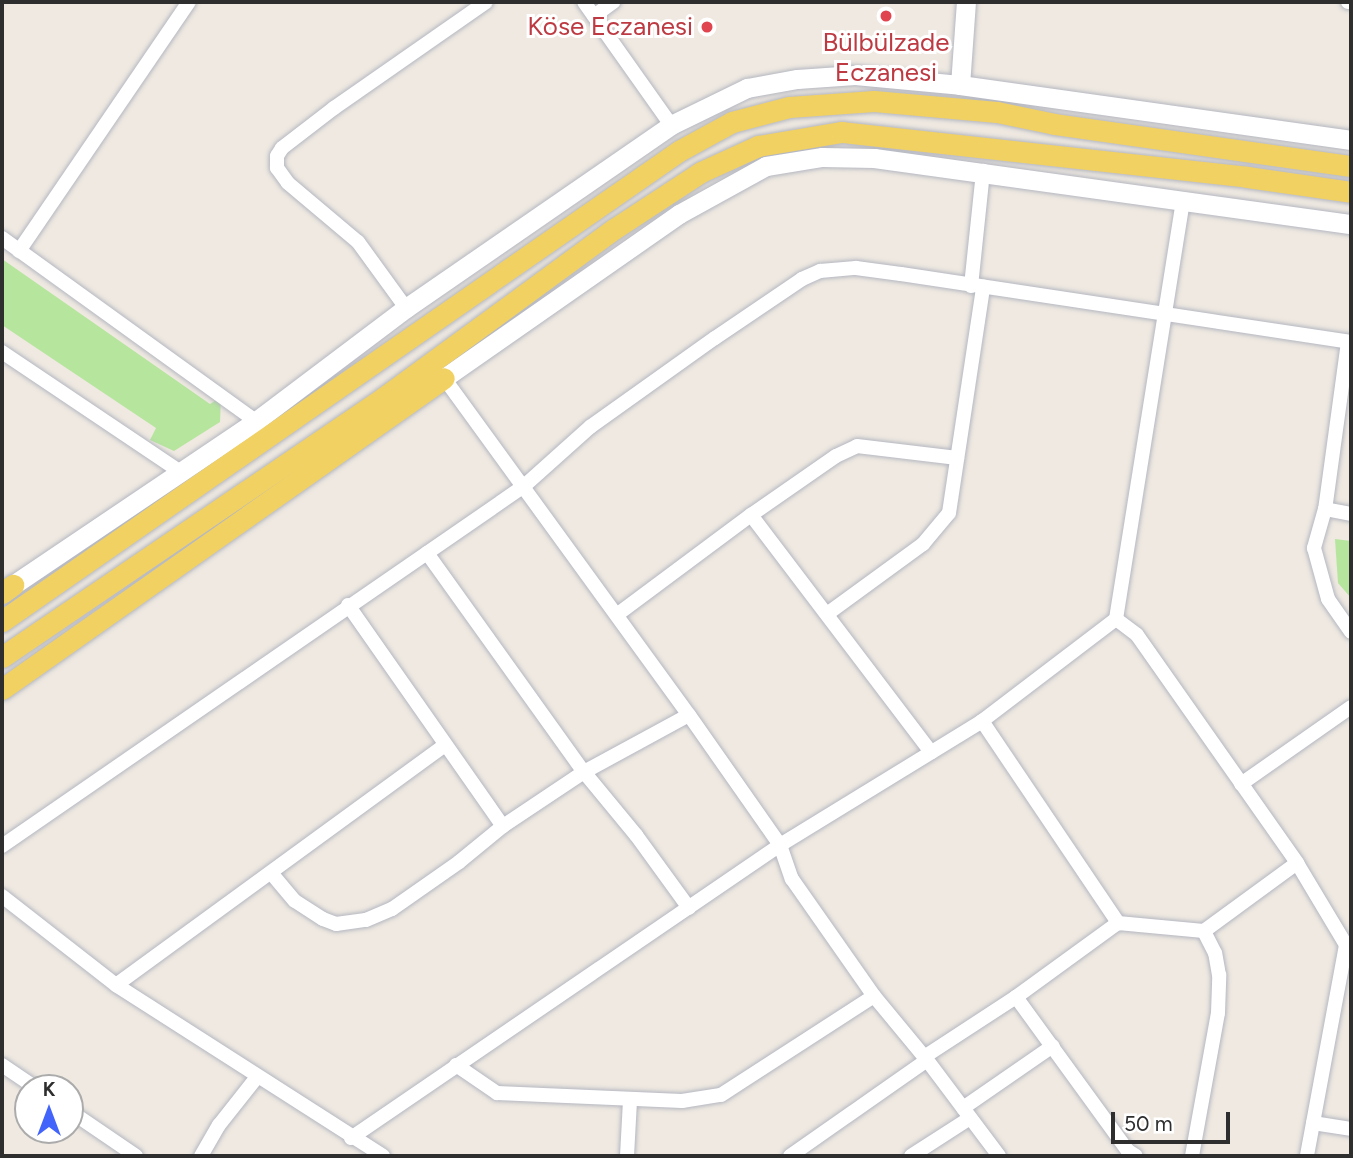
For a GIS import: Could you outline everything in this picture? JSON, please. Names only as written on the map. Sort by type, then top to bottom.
[{"type":"main road","points":[[2,621],[678,151],[732,122],[789,107],[874,101],[997,112],[1055,124],[1351,166]]},
{"type":"main road","points":[[2,657],[383,398],[625,222],[701,172],[758,146],[842,132],[1247,177],[1351,192]]},
{"type":"main road","points":[[2,689],[444,378]]},
{"type":"street","points":[[19,251],[189,2]]},
{"type":"street","points":[[406,308],[358,242],[288,183],[277,168],[277,156],[282,148],[334,108],[486,2]]},
{"type":"street","points":[[584,2],[671,125]]},
{"type":"street","points":[[594,16],[613,2]]},
{"type":"street","points":[[960,85],[967,2]]},
{"type":"street","points":[[6,585],[256,421],[406,308],[671,125],[747,88],[797,79],[855,75],[960,85],[1351,140]]},
{"type":"street","points":[[999,1156],[926,1058],[874,996],[792,879],[780,845],[618,614],[444,378],[679,214],[766,166],[821,157],[874,158],[1351,224]]},
{"type":"street","points":[[827,614],[923,544],[949,513],[977,286],[983,172]]},
{"type":"street","points":[[351,1138],[780,845],[982,721],[1116,619],[1183,199]]},
{"type":"street","points":[[2,238],[256,421]]},
{"type":"street","points":[[2,846],[524,486],[590,427],[802,279],[834,268],[856,268],[1350,342],[1325,509],[1314,548],[1328,600],[1351,632]]},
{"type":"street","points":[[2,352],[179,471]]},
{"type":"street","points":[[618,614],[751,515],[836,456],[857,446],[957,457]]},
{"type":"street","points":[[1325,509],[1351,514]]},
{"type":"street","points":[[751,515],[932,751]]},
{"type":"street","points":[[427,554],[584,772],[636,835],[688,908]]},
{"type":"street","points":[[348,605],[503,826]]},
{"type":"street","points":[[1116,619],[1137,635],[1297,863],[1349,946],[1307,1156]]},
{"type":"street","points":[[1241,785],[1351,707]]},
{"type":"street","points":[[272,874],[295,901],[323,919],[336,924],[366,920],[392,909],[503,826],[584,772],[689,715]]},
{"type":"street","points":[[982,721],[1118,923]]},
{"type":"street","points":[[116,985],[272,874],[444,745]]},
{"type":"street","points":[[790,1156],[1118,923],[1204,931],[1297,863]]},
{"type":"street","points":[[2,897],[116,985],[351,1138],[383,1156]]},
{"type":"street","points":[[1192,1156],[1218,1013],[1217,964],[1204,931]]},
{"type":"street","points":[[456,1065],[497,1093],[682,1101],[721,1095],[874,996]]},
{"type":"street","points":[[1016,997],[1128,1151],[1136,1156]]},
{"type":"street","points":[[911,1156],[1053,1046]]},
{"type":"street","points":[[201,1156],[219,1125],[257,1077]]},
{"type":"street","points":[[627,1156],[630,1100]]},
{"type":"street","points":[[84,1121],[136,1156]]},
{"type":"street","points":[[1313,1123],[1351,1129]]},
{"type":"green space","points":[[2,259],[210,404],[221,397],[220,422],[174,451],[150,440],[156,428],[2,325]]},
{"type":"green space","points":[[1335,539],[1351,541],[1351,598],[1338,583]]},
{"type":"place","name":"Bülbülzade Eczanesi","points":[[886,16]]},
{"type":"place","name":"Köse Eczanesi","points":[[707,27]]}]
